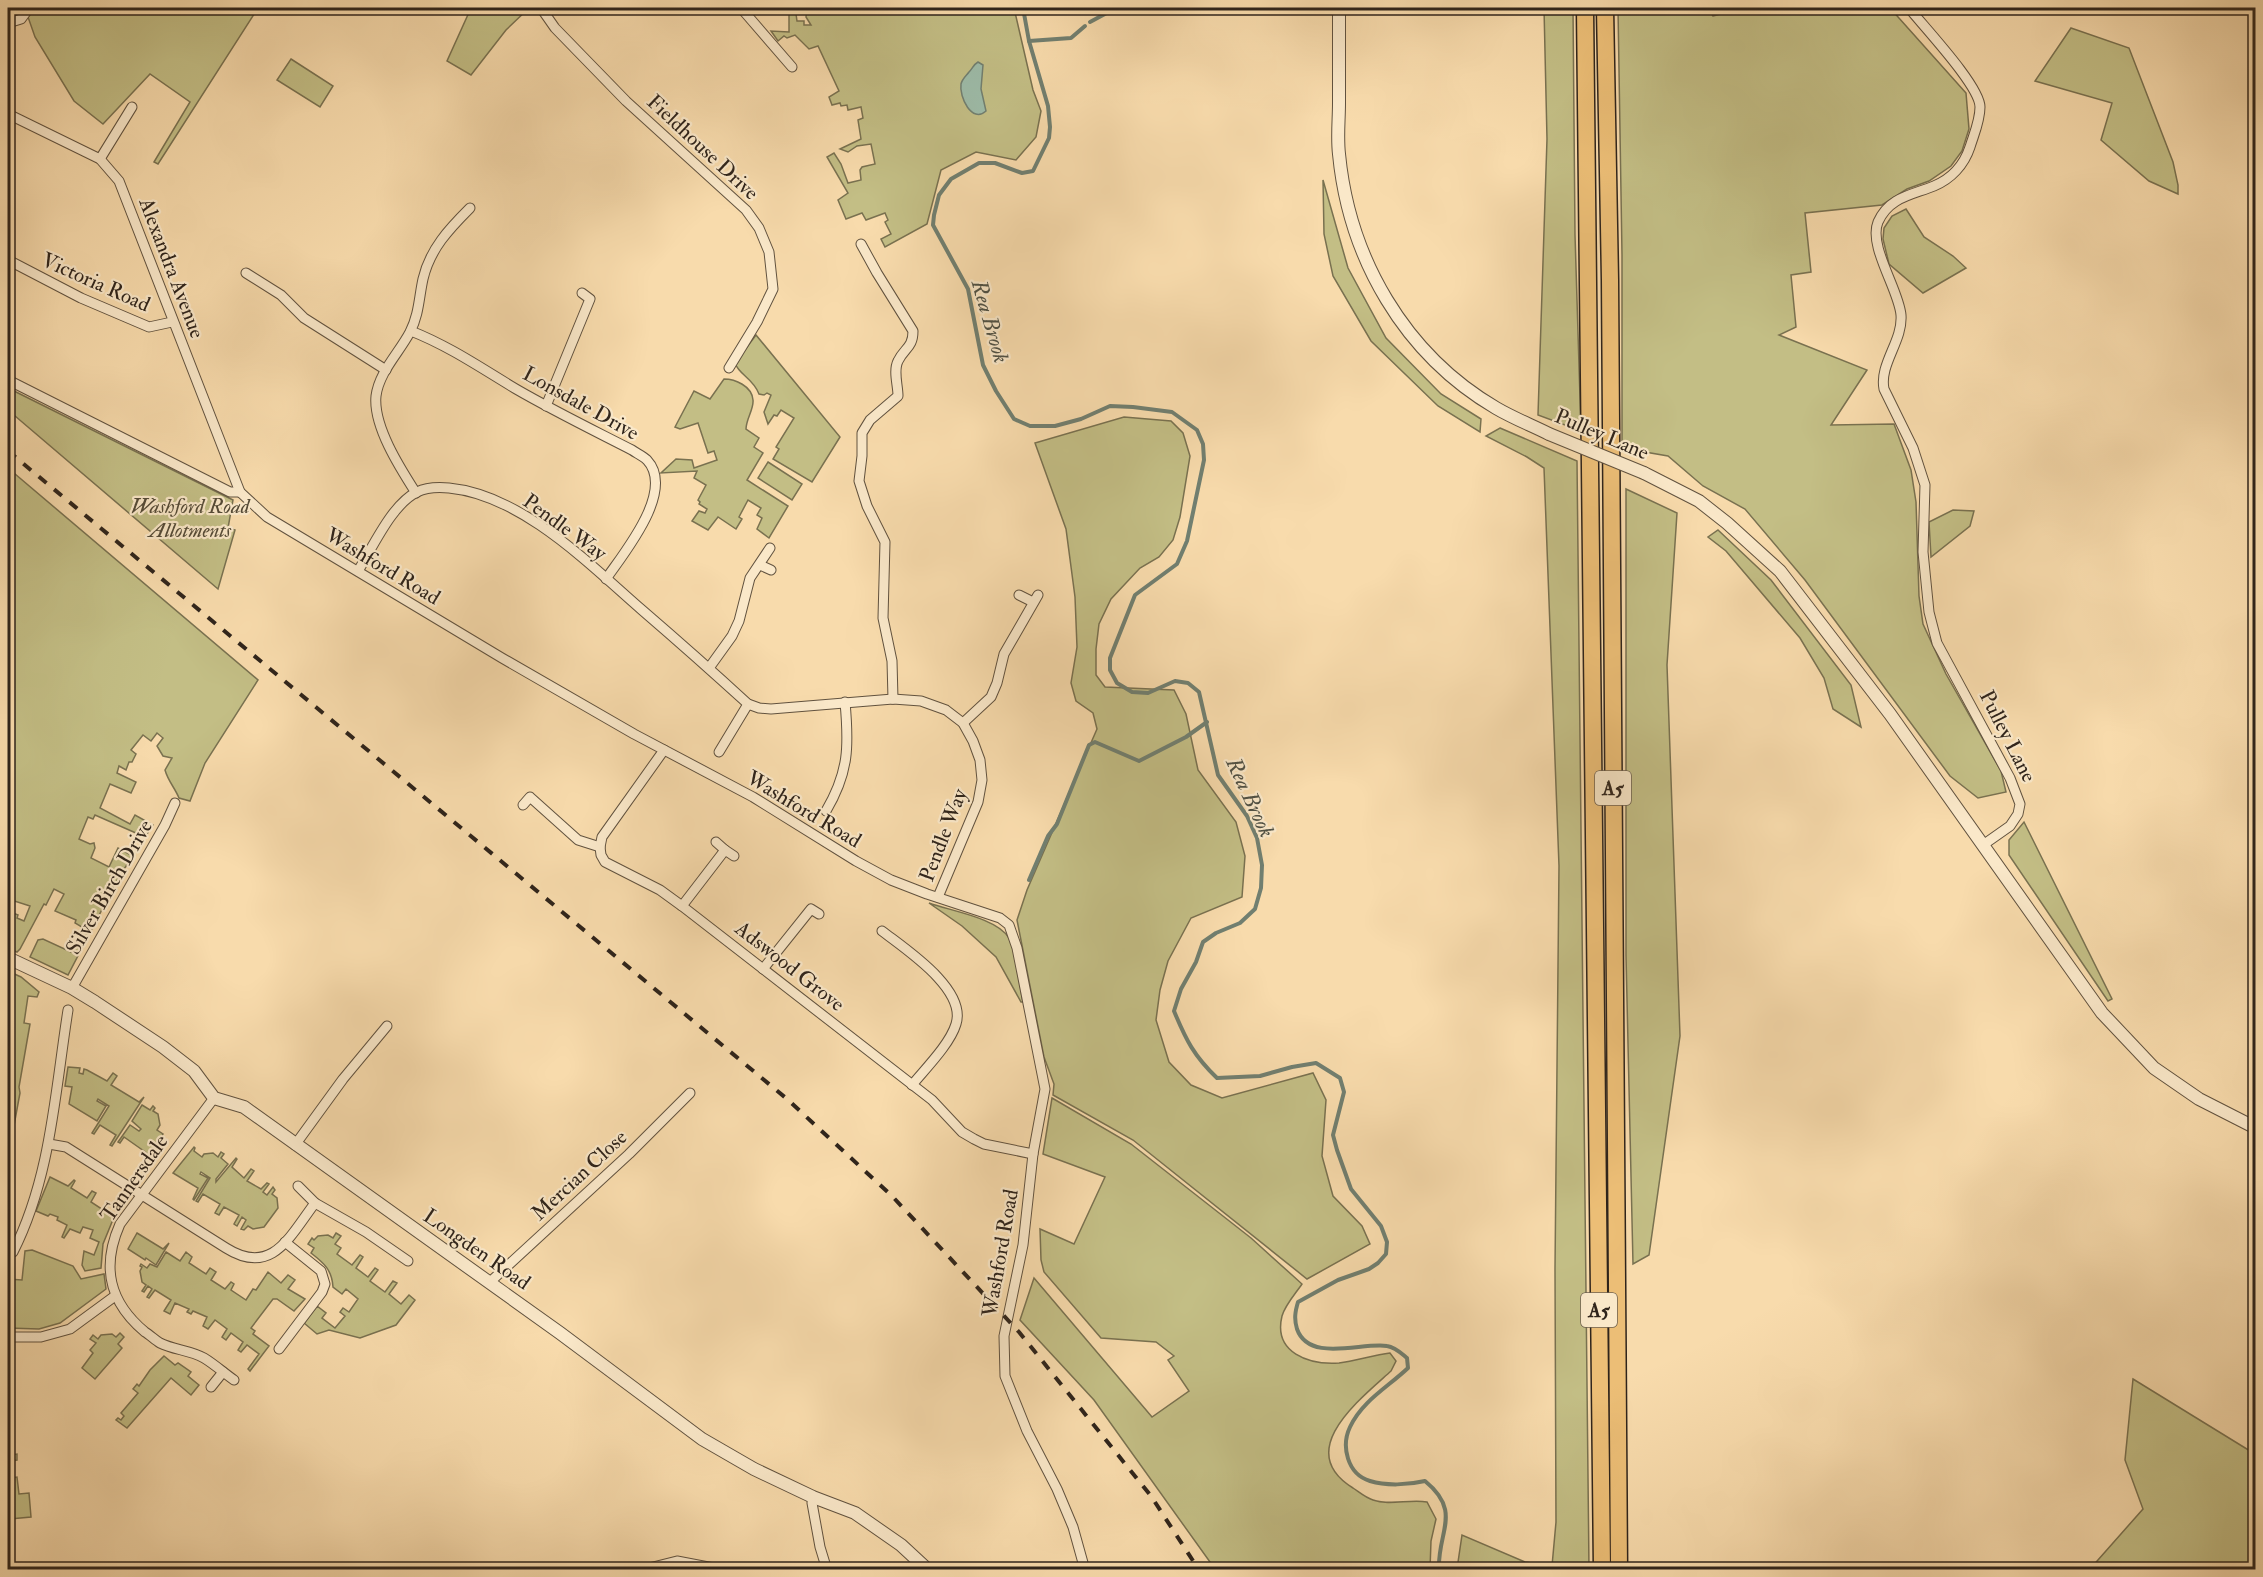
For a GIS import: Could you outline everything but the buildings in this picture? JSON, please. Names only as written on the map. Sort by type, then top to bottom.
[{"type":"highway","name":"A5","points":[[1585,8],[1602,1569]]},
{"type":"highway","name":"A5","points":[[1605,8],[1610,280],[1619,1569]]},
{"type":"street","points":[[8,23],[21,19],[29,8]]},
{"type":"street","name":"Fieldhouse Drive","points":[[541,8],[555,28],[626,101],[746,210],[759,228],[770,252],[773,289],[729,369]]},
{"type":"street","points":[[741,8],[792,67]]},
{"type":"street","name":"Pulley Lane","points":[[1339,8],[1339,153],[1349,211],[1360,248],[1373,279],[1407,330],[1435,360],[1495,408],[1549,434],[1644,473],[1699,501],[1780,571],[1890,714],[2103,1013],[2153,1067],[2199,1099],[2256,1128]]},
{"type":"street","name":"Pulley Lane","points":[[1909,8],[1974,88],[1980,106],[1977,125],[1961,166],[1936,185],[1895,200],[1878,223],[1877,235],[1901,314],[1899,330],[1882,379],[1884,389],[1913,448],[1925,485],[1923,552],[1929,612],[1937,643],[2010,778],[2020,804],[2018,814],[2010,826],[1983,845]]},
{"type":"street","points":[[100,159],[132,107]]},
{"type":"street","name":"Alexandra Avenue","points":[[8,114],[100,159],[119,181],[240,492]]},
{"type":"street","points":[[358,571],[401,504],[416,493],[396,460],[381,426],[376,397],[386,370],[411,332],[418,313],[423,279],[431,256],[441,238],[458,228],[470,208]]},
{"type":"street","points":[[861,244],[913,331],[913,341],[898,360],[896,371],[898,396],[870,420],[862,433],[859,481],[867,506],[885,542],[883,618],[892,661],[893,699]]},
{"type":"street","name":"Victoria Road","points":[[8,260],[81,298],[149,327],[172,322]]},
{"type":"street","points":[[253,273],[281,295],[304,318],[386,370]]},
{"type":"street","points":[[546,406],[586,296],[601,303]]},
{"type":"street","name":"Lonsdale Drive","points":[[411,332],[443,345],[546,406],[647,460],[655,481],[654,499],[633,540],[606,579]]},
{"type":"street","name":"Washford Road","points":[[8,380],[230,492],[240,492],[267,517],[502,658],[664,750],[753,797],[865,866],[891,880],[1000,918],[1009,925],[1045,1089],[1034,1154],[1023,1245],[1004,1336],[1005,1376],[1026,1431],[1057,1490],[1073,1527],[1085,1569]]},
{"type":"street","name":"Pendle Way","points":[[416,493],[439,487],[470,490],[501,504],[557,538],[748,704]]},
{"type":"street","points":[[709,668],[732,636],[739,621],[750,579],[770,548]]},
{"type":"street","points":[[760,565],[771,570]]},
{"type":"street","points":[[719,752],[748,704],[771,709],[893,699],[921,700],[946,711],[963,723],[991,697],[1004,654],[1036,599],[1018,595]]},
{"type":"street","points":[[825,811],[841,795],[847,761],[848,737],[845,702]]},
{"type":"street","name":"Pendle Way","points":[[938,897],[978,801],[982,780],[980,760],[963,723]]},
{"type":"street","points":[[726,740],[736,746]]},
{"type":"street","points":[[600,847],[602,837],[664,750]]},
{"type":"street","name":"Adswood Grove","points":[[529,797],[578,840],[600,847],[605,862],[660,890],[682,906],[932,1100],[962,1132],[984,1144],[1034,1154]]},
{"type":"street","name":"Silver Birch Drive","points":[[72,988],[165,825],[175,802]]},
{"type":"street","points":[[716,842],[734,856]]},
{"type":"street","points":[[682,906],[725,850]]},
{"type":"street","points":[[763,969],[815,911],[803,900]]},
{"type":"street","points":[[882,931],[893,934],[930,968],[952,998],[957,1011],[958,1018],[949,1037],[912,1085]]},
{"type":"street","points":[[8,958],[72,988],[163,1047],[194,1071],[214,1098]]},
{"type":"street","points":[[13,1252],[21,1237],[41,1180],[49,1144],[68,1010]]},
{"type":"street","points":[[295,1144],[343,1079],[387,1026]]},
{"type":"street","name":"Mercian Close","points":[[490,1282],[629,1154],[690,1093]]},
{"type":"street","name":"Longden Road","points":[[214,1098],[244,1107],[490,1282],[702,1439],[754,1469],[813,1497],[855,1513],[900,1545],[928,1569]]},
{"type":"street","name":"Tannersdale","points":[[214,1098],[120,1224],[113,1239],[110,1259],[115,1296],[134,1323],[159,1343],[192,1352],[234,1380]]},
{"type":"street","points":[[49,1144],[66,1147],[245,1258],[256,1259],[273,1254],[315,1203]]},
{"type":"street","points":[[298,1186],[315,1203],[366,1232],[408,1261]]},
{"type":"street","points":[[279,1348],[322,1292],[325,1284],[321,1271],[285,1242]]},
{"type":"street","points":[[8,1336],[41,1337],[70,1329],[115,1296]]},
{"type":"street","points":[[211,1388],[223,1372]]},
{"type":"street","points":[[813,1497],[812,1503],[826,1569]]},
{"type":"street","points":[[640,1569],[677,1561],[724,1569]]},
{"type":"green space","points":[[35,8],[258,8],[158,164],[154,162],[190,102],[150,74],[103,124],[74,101],[35,37],[28,17]]},
{"type":"green space","points":[[471,8],[529,8],[506,30],[471,75],[447,61]]},
{"type":"green space","points":[[807,8],[1014,8],[1033,90],[1041,111],[1036,137],[1016,160],[976,152],[941,170],[927,224],[885,247],[881,239],[891,234],[885,222],[888,220],[885,213],[866,220],[862,213],[846,219],[838,200],[848,193],[827,157],[834,153],[848,183],[861,180],[862,167],[875,164],[871,144],[857,146],[848,152],[840,149],[861,139],[858,120],[863,118],[861,107],[848,110],[847,105],[841,106],[840,103],[832,105],[829,97],[839,91],[818,46],[809,49],[795,35],[787,38],[784,36],[778,41],[771,31],[789,32],[789,13],[796,14],[797,21],[804,21],[804,25],[811,25],[806,17]]},
{"type":"green space","points":[[1544,8],[1573,8],[1575,235],[1581,431],[1538,415],[1547,139]]},
{"type":"green space","points":[[1618,8],[1708,8],[1713,16],[1741,8],[1890,8],[1966,93],[1969,129],[1962,151],[1951,166],[1929,181],[1907,189],[1882,205],[1805,213],[1811,272],[1791,275],[1796,327],[1779,335],[1867,370],[1831,425],[1894,424],[1911,470],[1916,502],[1919,596],[1923,624],[1946,674],[2001,771],[2006,792],[1978,798],[1950,776],[1805,580],[1745,509],[1703,486],[1668,456],[1622,448]]},
{"type":"green space","points":[[2071,28],[2129,48],[2173,162],[2178,194],[2149,181],[2101,140],[2112,103],[2035,81]]},
{"type":"green space","points":[[291,59],[333,86],[320,107],[277,80]]},
{"type":"green space","points":[[1323,180],[1348,268],[1386,338],[1441,394],[1481,419],[1480,432],[1438,406],[1371,341],[1333,276],[1324,234]]},
{"type":"green space","points":[[1906,209],[1924,237],[1953,256],[1966,268],[1923,293],[1889,264],[1883,239],[1884,228],[1892,216]]},
{"type":"green space","points":[[756,335],[840,437],[812,482],[773,459],[779,449],[776,447],[794,418],[781,410],[768,424],[764,412],[771,395],[759,394],[735,363]]},
{"type":"green space","points":[[724,379],[742,384],[752,395],[753,403],[746,429],[759,438],[754,447],[763,453],[747,480],[788,506],[769,538],[757,529],[762,518],[757,515],[761,508],[748,500],[739,517],[742,519],[736,529],[718,517],[708,530],[692,521],[699,511],[705,513],[707,509],[699,504],[698,500],[706,485],[694,478],[697,471],[661,473],[676,459],[692,460],[694,468],[717,460],[714,451],[708,453],[698,423],[680,429],[675,427],[694,391],[710,399]]},
{"type":"green space","name":"Washford Road Allotments","points":[[8,388],[233,500],[228,528],[235,530],[218,589],[8,410]]},
{"type":"green space","points":[[1124,417],[1171,421],[1183,433],[1190,456],[1180,517],[1173,540],[1159,557],[1140,568],[1111,599],[1099,624],[1096,675],[1105,687],[1174,690],[1186,714],[1198,770],[1236,822],[1245,856],[1242,897],[1191,918],[1168,961],[1160,990],[1156,1020],[1169,1062],[1191,1085],[1222,1098],[1313,1073],[1326,1100],[1322,1156],[1333,1196],[1362,1226],[1370,1244],[1307,1279],[1133,1140],[1053,1095],[1054,1084],[1044,1057],[1017,920],[1027,890],[1097,729],[1093,713],[1076,701],[1071,683],[1077,647],[1075,597],[1066,529],[1035,443]]},
{"type":"green space","points":[[1500,428],[1577,461],[1589,1569],[1457,1569],[1462,1535],[1525,1562],[1552,1566],[1556,1522],[1555,1269],[1559,866],[1544,468],[1486,436]]},
{"type":"green space","points":[[768,462],[802,484],[792,500],[758,478]]},
{"type":"green space","points":[[8,468],[258,680],[205,763],[190,801],[179,798],[168,778],[165,770],[172,758],[163,756],[157,746],[163,738],[157,733],[151,741],[143,735],[131,750],[136,754],[126,770],[119,766],[117,773],[136,782],[131,793],[110,784],[100,808],[130,824],[135,815],[153,825],[145,837],[95,815],[93,819],[88,817],[79,839],[90,844],[94,843],[95,848],[91,858],[109,867],[118,848],[133,856],[120,875],[68,975],[30,957],[38,940],[43,939],[71,952],[82,927],[75,923],[76,920],[55,911],[64,894],[54,889],[20,949],[17,952],[8,948],[8,911],[18,915],[17,918],[24,921],[30,906],[8,899]]},
{"type":"green space","points":[[1626,489],[1677,513],[1667,665],[1680,1036],[1649,1255],[1633,1264],[1626,955]]},
{"type":"green space","points":[[1953,510],[1974,511],[1970,526],[1931,557],[1929,522]]},
{"type":"green space","points":[[1718,530],[1771,580],[1851,685],[1861,727],[1833,709],[1824,678],[1800,638],[1726,551],[1708,537]]},
{"type":"green space","points":[[2024,822],[2112,999],[2108,1001],[2009,855],[2009,840]]},
{"type":"green space","points":[[929,903],[984,920],[1003,931],[1009,938],[1014,952],[1023,1002],[996,957],[962,926]]},
{"type":"green space","points":[[8,971],[21,977],[39,992],[37,997],[28,996],[24,1023],[30,1024],[8,1158]]},
{"type":"green space","points":[[68,1067],[80,1068],[79,1073],[83,1074],[84,1069],[87,1070],[107,1081],[113,1073],[117,1076],[111,1085],[139,1102],[144,1097],[112,1146],[110,1145],[116,1135],[100,1125],[94,1134],[92,1133],[109,1106],[98,1099],[97,1101],[106,1106],[97,1121],[69,1104],[72,1087],[65,1086]]},
{"type":"green space","points":[[1052,1098],[1131,1144],[1251,1238],[1302,1284],[1288,1303],[1282,1316],[1281,1329],[1288,1348],[1305,1359],[1328,1363],[1390,1353],[1396,1361],[1391,1371],[1363,1396],[1338,1426],[1330,1442],[1329,1458],[1336,1474],[1370,1499],[1379,1502],[1427,1502],[1436,1519],[1431,1541],[1430,1569],[1215,1569],[1094,1400],[1020,1320],[1034,1278],[1152,1417],[1189,1391],[1168,1360],[1174,1356],[1156,1342],[1101,1338],[1044,1272],[1041,1260],[1040,1229],[1074,1244],[1105,1177],[1043,1154]]},
{"type":"green space","points":[[142,1105],[150,1110],[153,1106],[155,1108],[153,1111],[158,1114],[160,1125],[157,1130],[163,1134],[151,1156],[124,1137],[120,1143],[118,1142],[130,1125],[139,1131],[141,1129],[132,1121]]},
{"type":"green space","points":[[194,1147],[194,1151],[202,1157],[204,1154],[213,1153],[218,1157],[221,1152],[224,1154],[221,1158],[228,1164],[216,1182],[236,1158],[232,1167],[244,1178],[251,1169],[254,1171],[247,1181],[261,1189],[267,1183],[269,1184],[263,1192],[267,1195],[273,1187],[275,1190],[272,1194],[277,1198],[278,1208],[264,1227],[253,1229],[248,1226],[244,1230],[241,1229],[246,1220],[242,1217],[237,1226],[234,1224],[239,1215],[224,1207],[219,1215],[215,1213],[220,1204],[203,1194],[198,1202],[196,1201],[210,1178],[201,1172],[200,1174],[208,1178],[193,1199],[198,1188],[173,1173]]},
{"type":"green space","points":[[50,1177],[68,1186],[74,1180],[71,1188],[87,1198],[92,1191],[96,1193],[91,1202],[114,1217],[103,1244],[101,1268],[85,1271],[82,1265],[84,1251],[94,1255],[99,1242],[90,1238],[93,1230],[83,1227],[80,1233],[70,1229],[64,1238],[62,1237],[67,1225],[57,1220],[58,1217],[36,1211]]},
{"type":"green space","points":[[137,1233],[163,1249],[169,1243],[156,1265],[128,1249]]},
{"type":"green space","points":[[336,1233],[341,1236],[335,1244],[341,1248],[337,1254],[352,1265],[360,1255],[363,1257],[356,1268],[368,1277],[375,1268],[378,1270],[370,1281],[385,1292],[393,1281],[397,1283],[389,1294],[401,1304],[409,1295],[415,1300],[396,1325],[360,1338],[329,1330],[317,1334],[304,1323],[317,1306],[326,1313],[322,1318],[335,1328],[345,1316],[340,1312],[343,1308],[349,1312],[358,1299],[346,1289],[342,1294],[333,1287],[329,1271],[311,1253],[314,1248],[308,1244],[312,1238],[314,1240],[318,1236],[328,1235],[333,1238]]},
{"type":"green space","points":[[32,1250],[73,1266],[81,1279],[104,1274],[106,1289],[60,1323],[39,1329],[8,1328],[8,1279],[22,1280],[25,1251]]},
{"type":"green space","points":[[166,1252],[180,1261],[186,1252],[192,1257],[189,1263],[206,1274],[210,1268],[216,1272],[211,1280],[225,1289],[231,1282],[234,1284],[231,1290],[246,1300],[268,1272],[281,1283],[288,1275],[295,1280],[288,1289],[305,1299],[294,1311],[277,1299],[273,1299],[251,1328],[255,1331],[253,1334],[269,1346],[250,1371],[248,1369],[259,1354],[247,1345],[241,1352],[238,1350],[243,1342],[231,1333],[226,1340],[222,1337],[227,1329],[215,1320],[208,1329],[203,1326],[207,1317],[193,1311],[191,1314],[187,1312],[189,1309],[175,1303],[170,1314],[164,1311],[171,1300],[155,1290],[149,1298],[147,1297],[152,1289],[148,1286],[144,1292],[142,1291],[146,1285],[142,1282],[141,1264],[147,1268],[150,1264],[157,1267]]},
{"type":"green space","points":[[120,1333],[124,1337],[118,1344],[122,1348],[95,1379],[82,1368],[93,1353],[90,1350],[96,1343],[90,1339],[93,1335],[98,1339],[101,1335],[112,1334],[116,1337]]},
{"type":"green space","points":[[164,1356],[175,1365],[178,1363],[191,1372],[188,1376],[199,1385],[191,1395],[171,1378],[127,1428],[116,1420],[118,1418],[121,1420],[124,1416],[121,1413],[138,1393],[133,1389],[137,1384],[139,1386]]},
{"type":"green space","points":[[2133,1379],[2255,1454],[2255,1569],[2090,1569],[2143,1509],[2125,1460]]},
{"type":"green space","points":[[8,1430],[10,1455],[17,1454],[17,1460],[10,1461],[11,1478],[17,1477],[19,1494],[29,1493],[31,1517],[10,1519]]},
{"type":"shaded area","points":[[978,62],[983,65],[981,89],[986,111],[981,114],[971,112],[964,102],[961,89],[963,79]]},
{"type":"waterway","name":"Rea Brook","points":[[1023,8],[1029,41],[1048,106],[1049,138],[1033,171],[1022,173],[995,163],[979,163],[951,179],[939,195],[933,225],[968,289],[983,365],[1014,419],[1030,426],[1055,426],[1081,419],[1110,406],[1172,412],[1197,430],[1203,444],[1204,460],[1187,541],[1177,564],[1135,595],[1110,658],[1110,670],[1117,683],[1132,692],[1148,693],[1175,681],[1188,683],[1199,692],[1218,775],[1247,816],[1257,838],[1262,865],[1261,888],[1255,909],[1240,923],[1216,933],[1203,942],[1196,962],[1181,989],[1174,1011],[1191,1047],[1217,1078],[1260,1076],[1316,1063],[1340,1078],[1344,1092],[1333,1135],[1351,1189],[1381,1226],[1387,1242],[1386,1254],[1369,1269],[1338,1280],[1298,1302],[1296,1325],[1303,1339],[1313,1345],[1337,1349],[1387,1346],[1407,1358],[1408,1368],[1368,1402],[1355,1418],[1347,1434],[1346,1451],[1351,1466],[1362,1477],[1370,1481],[1390,1484],[1425,1481],[1436,1492],[1446,1513],[1439,1570]]},
{"type":"waterway","points":[[1090,22],[1116,8]]},
{"type":"waterway","points":[[1029,41],[1071,38],[1085,26]]},
{"type":"waterway","points":[[1029,880],[1048,836],[1057,824],[1089,745],[1095,742],[1139,761],[1186,737],[1207,722]]},
{"type":"railway","points":[[8,451],[787,1099],[892,1196],[1019,1332],[1151,1496],[1199,1570]]}]
